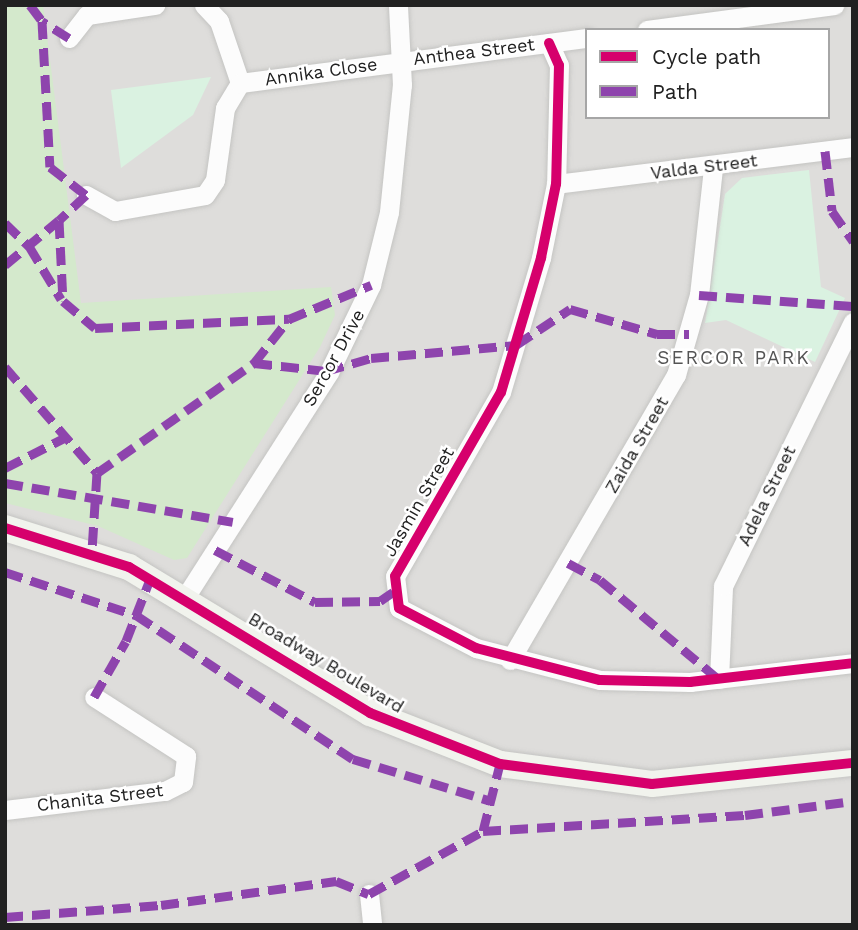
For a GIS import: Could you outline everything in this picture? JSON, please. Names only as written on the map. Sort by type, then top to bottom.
[{"type":"street","points":[[69,38],[88,15],[155,5]]},
{"type":"street","name":"Annika Close","points":[[86,195],[115,211],[205,195],[215,180],[225,108],[240,83],[219,21],[204,5]]},
{"type":"street","name":"Sercor Drive","points":[[186,596],[359,316],[389,212],[402,62],[398,5]]},
{"type":"street","points":[[662,28],[834,5]]},
{"type":"street","name":"Anthea Street","points":[[402,62],[585,38]]},
{"type":"street","name":"Jasmin Street","points":[[549,43],[559,65],[556,184],[501,392],[394,584],[399,608],[413,621],[510,660],[620,682],[719,679],[853,663]]},
{"type":"street","name":"Annika Close","points":[[240,83],[402,62]]},
{"type":"street","name":"Valda Street","points":[[556,184],[713,168],[853,147]]},
{"type":"street","name":"Zaida Street","points":[[510,660],[676,375],[699,295],[713,168]]},
{"type":"street","name":"Adela Street","points":[[719,679],[720,601],[728,573],[853,323]]},
{"type":"street","name":"Broadway Boulevard","points":[[5,528],[92,551],[186,596],[370,713],[500,764],[578,779],[652,784],[853,763]]},
{"type":"street","name":"Chanita Street","points":[[5,810],[165,791],[183,782],[186,756],[94,697]]},
{"type":"street","points":[[369,894],[372,925]]},
{"type":"shaded area","points":[[5,5],[853,5],[853,925],[5,925]]},
{"type":"green space","points":[[5,5],[43,5],[81,303],[331,287],[335,315],[320,347],[187,558],[174,560],[98,526],[5,503]]},
{"type":"green space","points":[[211,77],[193,115],[121,168],[111,90]]},
{"type":"green space","points":[[809,170],[821,287],[845,298],[815,362],[726,320],[705,323],[725,194],[742,178]]},
{"type":"marked path","points":[[30,5],[42,21]]},
{"type":"marked path","points":[[69,38],[42,21],[50,167],[86,195],[59,220],[63,301],[95,328],[289,319],[371,285]]},
{"type":"marked path","points":[[825,151],[832,211],[853,241]]},
{"type":"marked path","points":[[5,265],[59,220]]},
{"type":"marked path","points":[[5,223],[29,246],[61,299]]},
{"type":"marked path","points":[[699,295],[853,306]]},
{"type":"marked path","points":[[254,363],[326,371],[371,358],[516,345],[570,309],[657,334],[689,334]]},
{"type":"marked path","points":[[97,473],[254,363],[289,319]]},
{"type":"marked path","points":[[5,367],[97,473],[92,551]]},
{"type":"marked path","points":[[5,468],[68,436]]},
{"type":"marked path","points":[[5,483],[233,522]]},
{"type":"marked path","points":[[215,550],[315,602],[380,601],[393,592]]},
{"type":"marked path","points":[[568,563],[600,580],[716,677]]},
{"type":"marked path","points":[[5,572],[136,615],[353,759],[491,801]]},
{"type":"marked path","points":[[94,697],[126,641],[151,577]]},
{"type":"marked path","points":[[5,917],[161,905],[336,881],[369,894],[483,831],[500,764]]},
{"type":"marked path","points":[[483,831],[745,815],[853,801]]},
{"type":"cycle path","points":[[549,43],[559,65],[556,184],[541,258],[501,392],[395,576],[399,608],[476,648],[600,680],[690,682],[853,663]]},
{"type":"cycle path","points":[[5,528],[129,567],[370,713],[500,764],[652,784],[853,763]]},
{"type":"district","name":"SERCOR PARK","points":[[734,358]]}]
